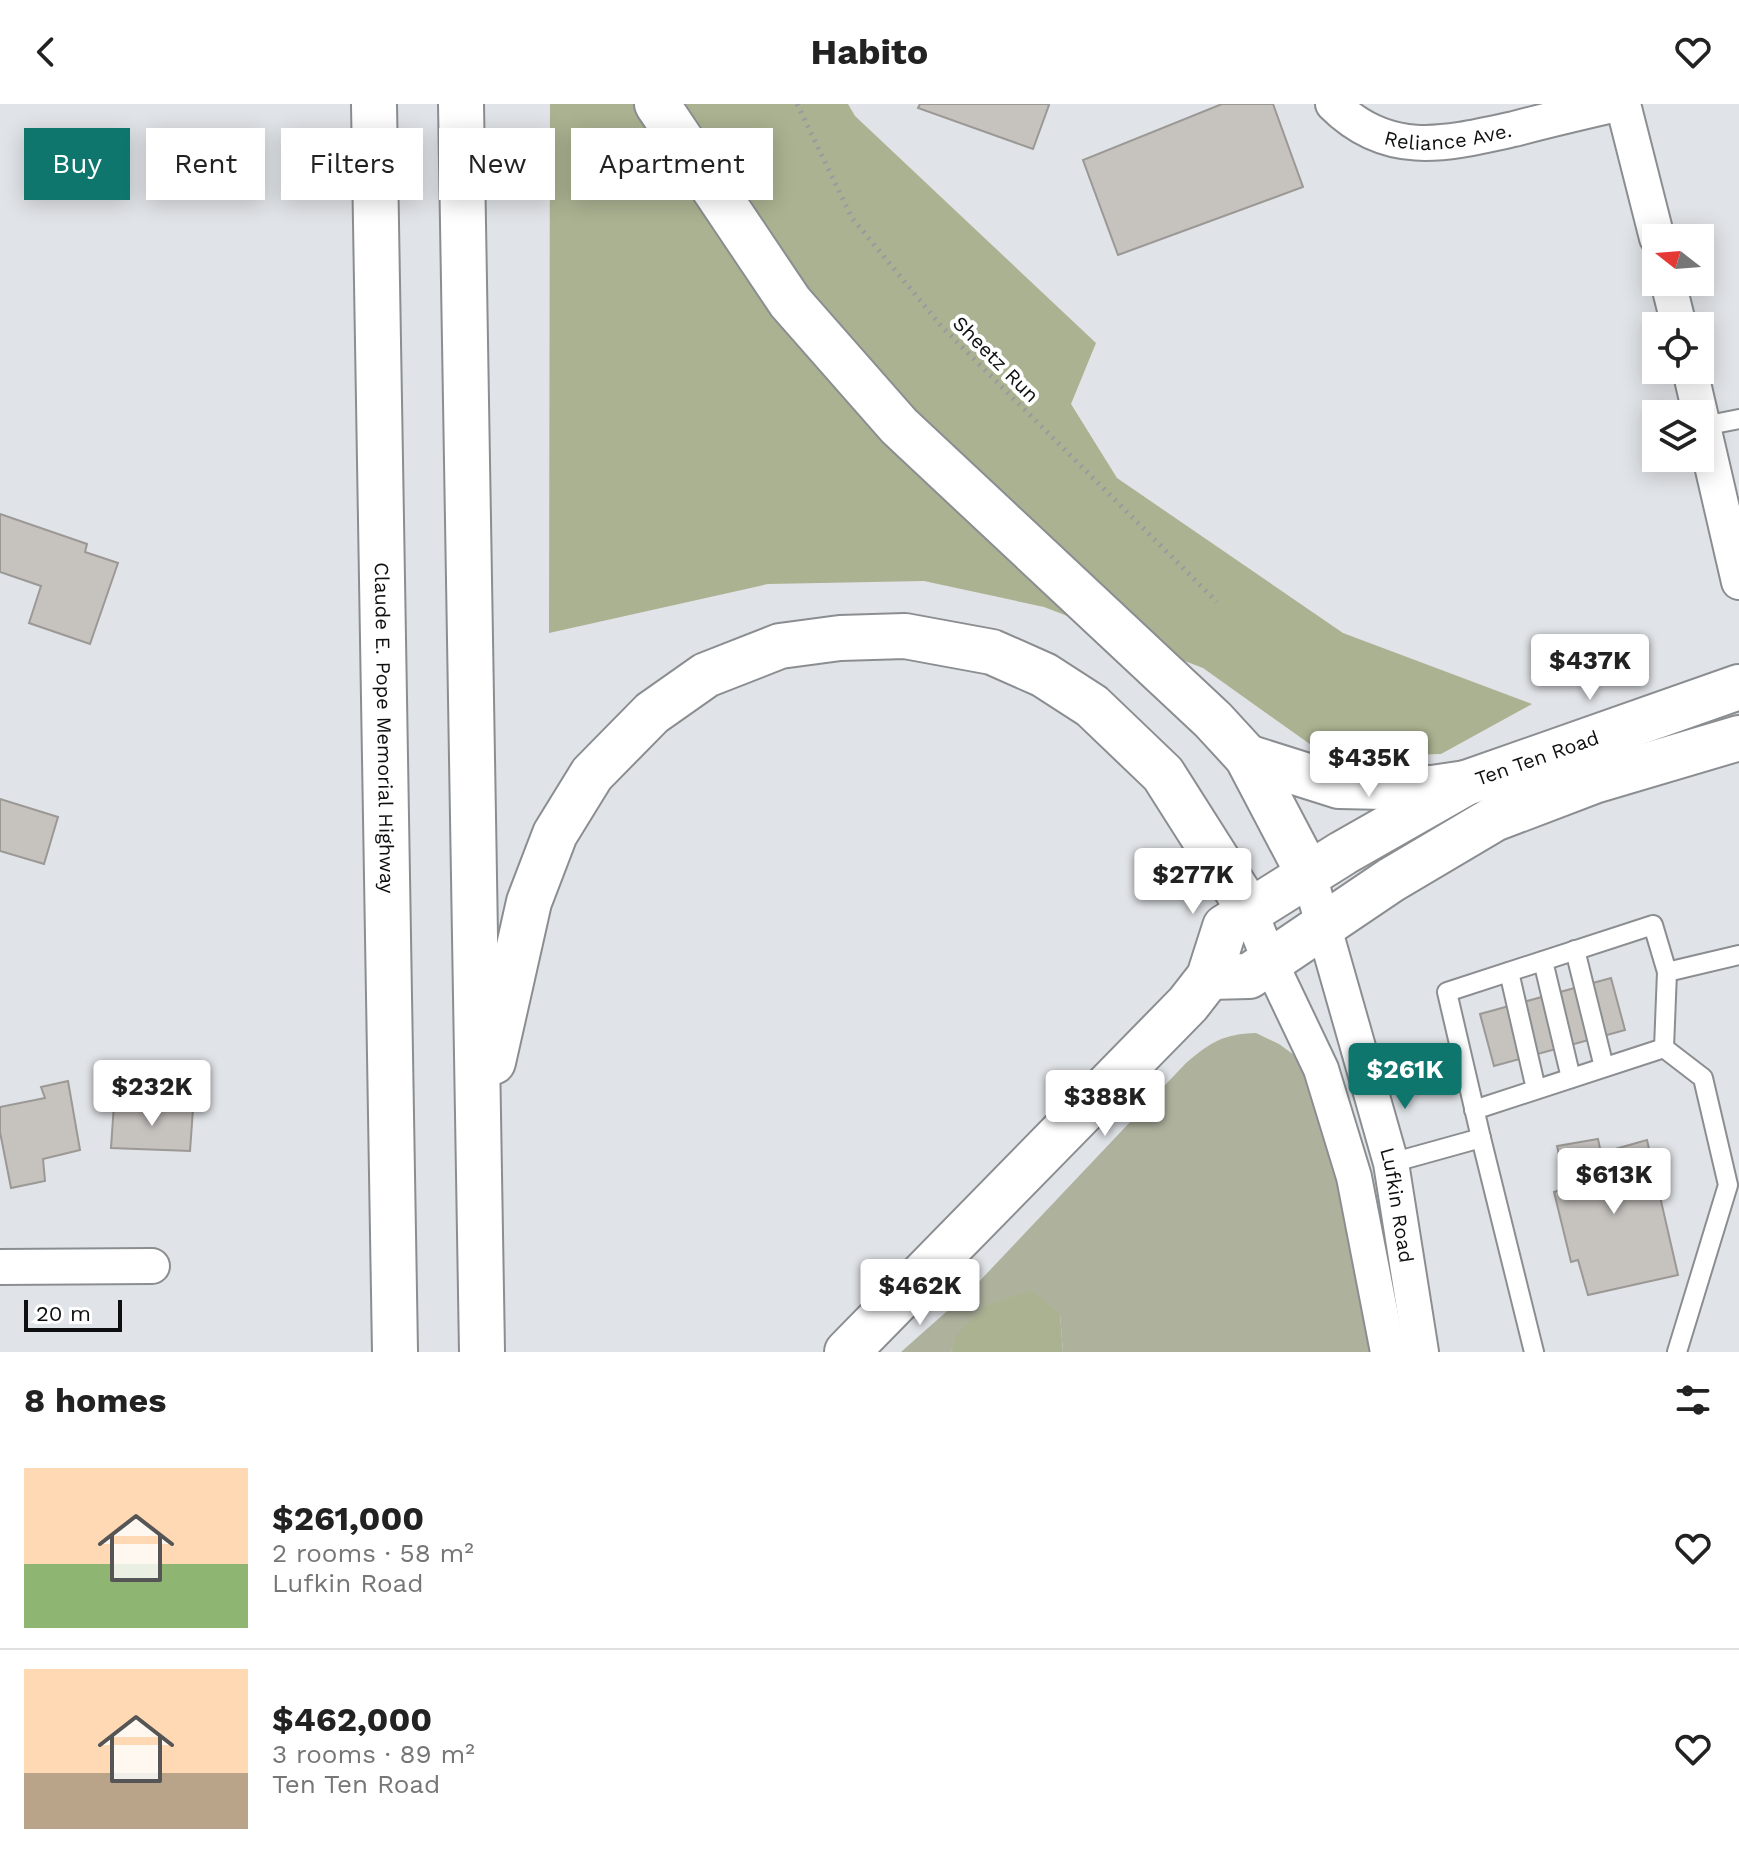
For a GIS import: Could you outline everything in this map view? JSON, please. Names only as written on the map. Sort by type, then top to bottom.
[{"type":"main road","name":"Claude E. Pope Memorial Highway","points":[[374,104],[395,1352]]},
{"type":"main road","points":[[461,104],[482,1352]]},
{"type":"main road","points":[[657,104],[790,302],[899,426],[1213,720],[1247,757],[1309,875]]},
{"type":"main road","points":[[479,1118],[529,902],[555,834],[592,774],[652,713],[706,675],[780,646],[840,638],[905,636],[992,652],[1044,675],[1092,706],[1163,774],[1250,911]]},
{"type":"main road","name":"Ten Ten Road","points":[[847,1352],[1188,1004],[1209,977],[1225,927],[1466,783],[1739,687]]},
{"type":"main road","name":"Ten Ten Road","points":[[1209,977],[1249,976],[1391,880],[1494,819],[1594,781],[1739,738]]},
{"type":"main road","points":[[1247,757],[1339,786],[1432,788],[1466,783]]},
{"type":"street","name":"Reliance Ave.","points":[[1333,104],[1361,126],[1385,136],[1427,144],[1450,144],[1617,104]]},
{"type":"street","points":[[1623,104],[1653,224]]},
{"type":"street","points":[[1714,469],[1738,571]]},
{"type":"street","name":"Lufkin Road","points":[[1309,875],[1391,1163],[1421,1352]]},
{"type":"street","name":"Lufkin Road","points":[[1250,911],[1325,1082],[1354,1177],[1388,1352]]},
{"type":"street","points":[[0,1267],[152,1266]]},
{"type":"lane","points":[[1714,424],[1739,419]]},
{"type":"lane","points":[[1534,1352],[1447,992],[1653,925],[1667,972],[1664,1048]]},
{"type":"lane","points":[[1575,950],[1604,1067]]},
{"type":"lane","points":[[1667,972],[1739,955]]},
{"type":"lane","points":[[1543,961],[1571,1078]]},
{"type":"lane","points":[[1509,972],[1536,1089]]},
{"type":"lane","points":[[1474,1110],[1664,1048]]},
{"type":"lane","points":[[1664,1048],[1703,1078],[1728,1185],[1677,1352]]},
{"type":"lane","points":[[1391,1163],[1481,1138]]},
{"type":"path","name":"Sheetz Run","points":[[797,104],[852,218],[942,327],[1217,602]]},
{"type":"green space","points":[[550,104],[848,104],[855,116],[1096,343],[1071,404],[1117,478],[1343,633],[1532,704],[1441,754],[1328,757],[1203,668],[1044,607],[924,581],[768,584],[549,633],[550,200],[555,200],[555,128],[550,128]]},
{"type":"green space","points":[[1256,1033],[1279,1044],[1301,1060],[1347,1191],[1372,1352],[1063,1352],[1060,1315],[956,1337],[951,1352],[901,1352],[973,1288],[1186,1063],[1218,1040]]},
{"type":"green space","points":[[1032,1290],[1060,1315],[1063,1352],[951,1352],[955,1337],[985,1306]]},
{"type":"building","points":[[920,104],[1049,105],[1033,149],[918,108]]},
{"type":"building","points":[[1222,104],[1273,104],[1303,187],[1118,255],[1083,160]]},
{"type":"building","points":[[0,514],[87,544],[85,552],[118,563],[90,644],[29,623],[41,586],[0,572]]},
{"type":"building","points":[[0,799],[58,817],[44,864],[0,851]]},
{"type":"building","points":[[1611,978],[1625,1030],[1494,1066],[1480,1014]]},
{"type":"building","points":[[68,1081],[80,1150],[43,1159],[45,1181],[11,1188],[0,1132],[0,1107],[45,1098],[41,1087]]},
{"type":"building","points":[[114,1104],[193,1109],[190,1151],[111,1148]]},
{"type":"building","points":[[1598,1139],[1601,1153],[1647,1140],[1678,1275],[1588,1295],[1578,1260],[1571,1262],[1554,1192],[1567,1188],[1557,1146]]}]
